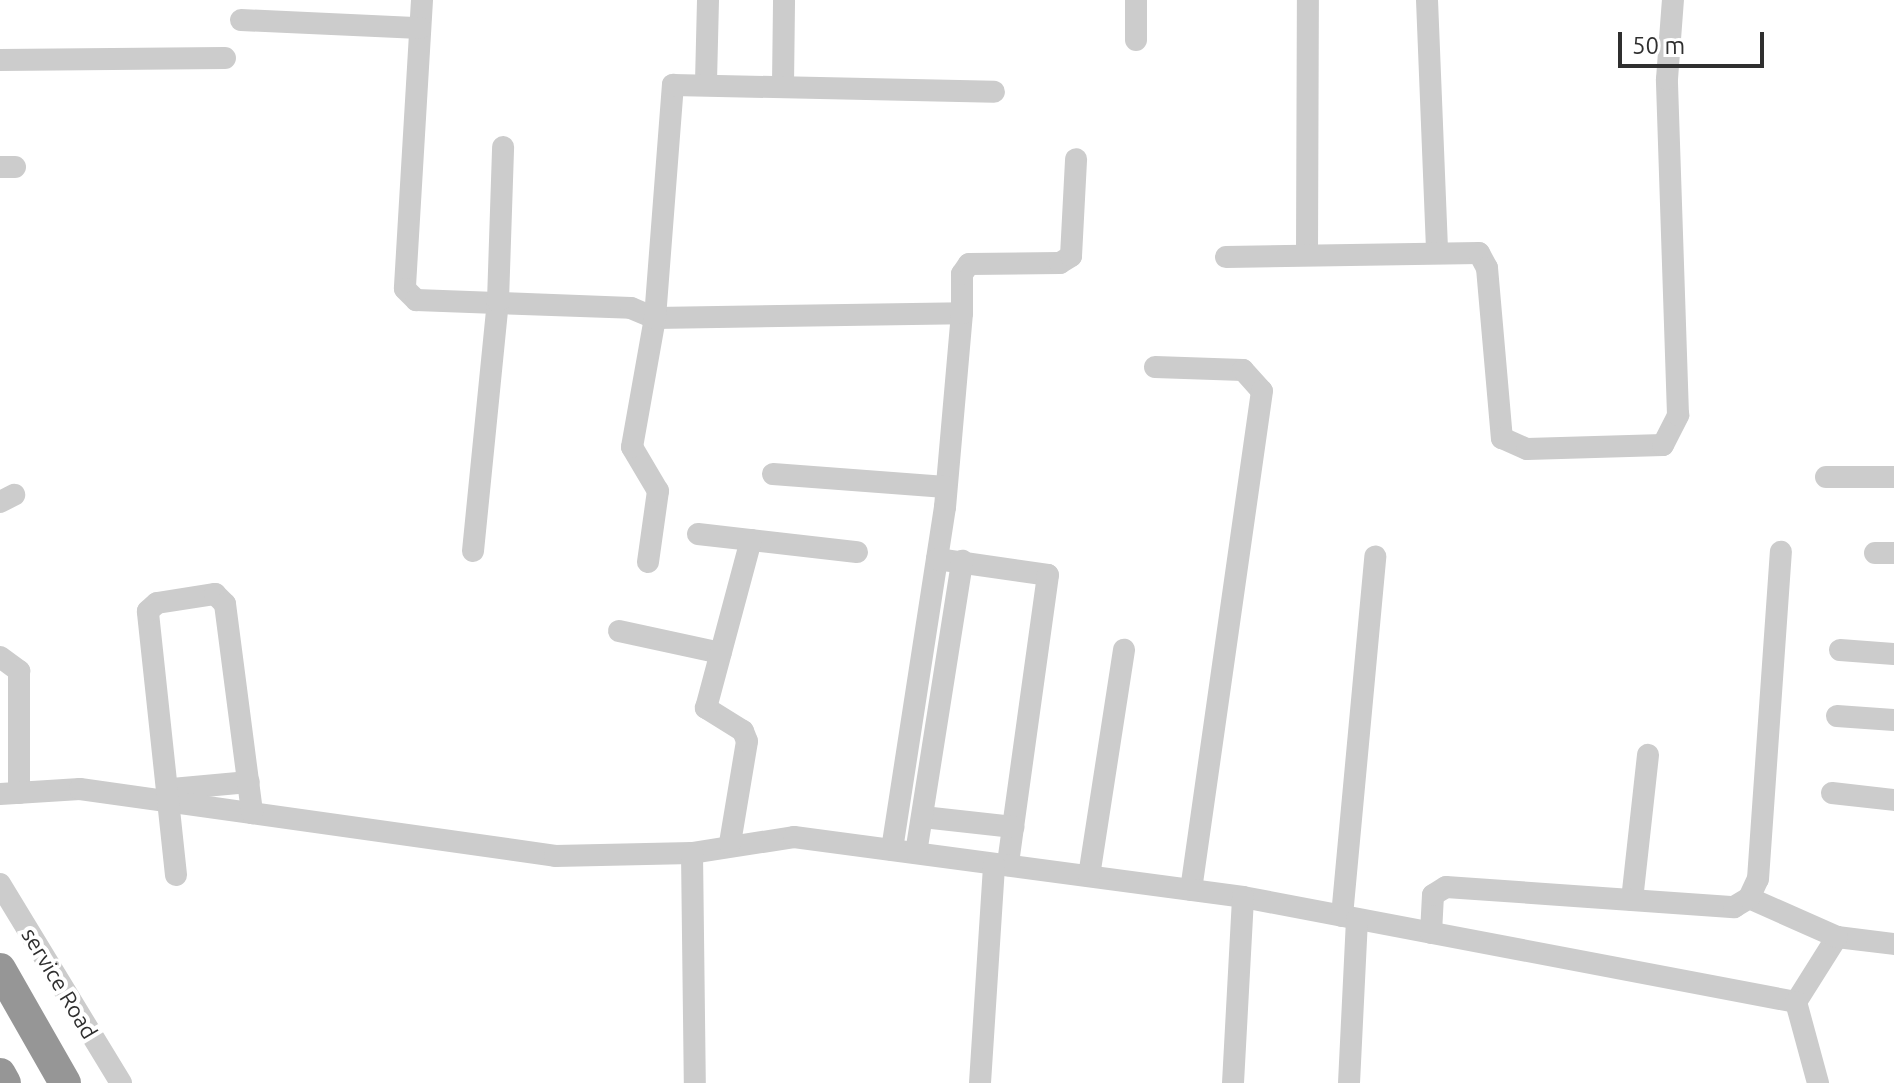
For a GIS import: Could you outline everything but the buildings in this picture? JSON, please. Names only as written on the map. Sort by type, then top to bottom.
[{"type":"highway","points":[[0,969],[65,1083]]},
{"type":"highway","points":[[0,1074],[5,1083]]},
{"type":"street","points":[[422,0],[405,289],[425,302],[498,301],[631,308],[655,318],[962,313]]},
{"type":"street","points":[[706,82],[708,0]]},
{"type":"street","points":[[783,85],[784,0]]},
{"type":"street","points":[[1136,0],[1136,40]]},
{"type":"street","points":[[1307,254],[1308,0]]},
{"type":"street","points":[[1427,0],[1437,250]]},
{"type":"street","points":[[1226,257],[1466,249],[1485,259],[1502,438],[1527,449],[1671,439],[1678,415],[1667,79],[1673,0]]},
{"type":"street","points":[[241,20],[420,28]]},
{"type":"street","points":[[0,60],[225,58]]},
{"type":"street","points":[[648,562],[658,491],[632,447],[655,318],[667,96],[682,81],[994,92]]},
{"type":"street","points":[[473,551],[498,301],[503,147]]},
{"type":"street","points":[[892,850],[946,487],[962,313],[962,274],[969,264],[1060,263],[1071,256],[1076,159]]},
{"type":"street","points":[[1155,367],[1243,370],[1262,391],[1191,890]]},
{"type":"street","points":[[773,474],[946,487]]},
{"type":"street","points":[[1826,477],[1894,477]]},
{"type":"street","points":[[698,534],[857,552]]},
{"type":"street","points":[[730,843],[747,741],[743,731],[706,708],[751,540]]},
{"type":"street","points":[[1431,933],[1433,895],[1446,887],[1734,907],[1749,898],[1758,879],[1781,552]]},
{"type":"street","points":[[1349,1083],[1350,918],[1375,557]]},
{"type":"street","points":[[937,559],[1048,575],[1013,827],[1001,864],[980,1083]]},
{"type":"street","points":[[916,853],[962,561]]},
{"type":"street","points":[[176,875],[173,797],[148,611],[215,594],[225,604],[252,813]]},
{"type":"street","points":[[619,631],[721,653]]},
{"type":"street","points":[[1089,876],[1124,650]]},
{"type":"street","points":[[1840,650],[1894,654]]},
{"type":"street","points":[[0,657],[19,671],[10,794],[80,789],[173,797],[252,813],[555,856],[692,853],[730,843],[794,837],[1243,897],[1796,1002]]},
{"type":"street","points":[[1837,716],[1894,720]]},
{"type":"street","points":[[1632,900],[1648,755]]},
{"type":"street","points":[[173,797],[249,782]]},
{"type":"street","points":[[1832,793],[1894,800]]},
{"type":"street","points":[[923,817],[1013,827]]},
{"type":"street","points":[[692,853],[695,1083]]},
{"type":"street","name":"service Road","points":[[0,884],[121,1083]]},
{"type":"street","points":[[1233,1083],[1243,897]]},
{"type":"street","points":[[1749,898],[1837,937],[1894,944]]},
{"type":"street","points":[[1820,1083],[1796,1002],[1837,937]]}]
